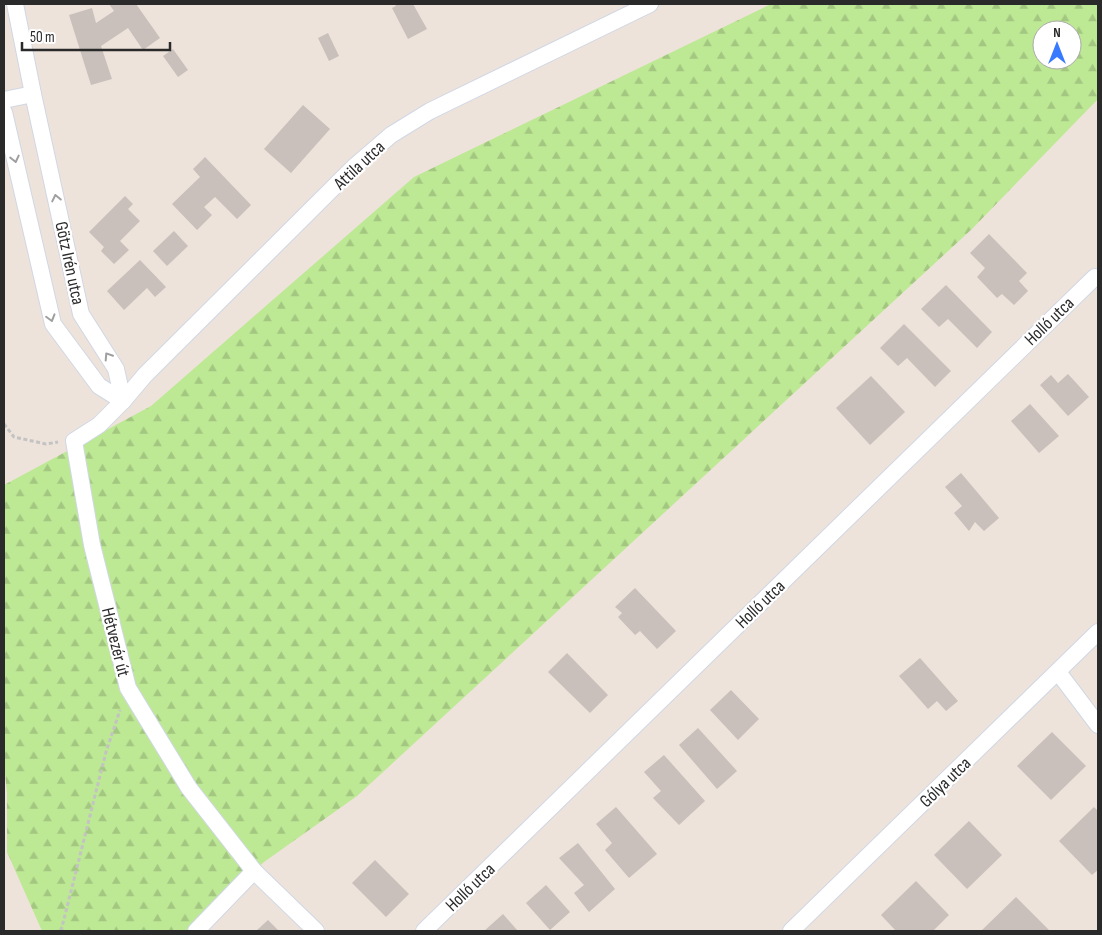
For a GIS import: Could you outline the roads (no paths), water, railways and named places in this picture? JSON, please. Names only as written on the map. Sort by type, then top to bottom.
[{"type":"street","points":[[4,11],[15,4]]},
{"type":"street","name":"Götz Irén utca","points":[[15,4],[81,314],[116,369],[123,401]]},
{"type":"street","name":"Attila utca","points":[[123,401],[145,375],[348,173],[391,135],[430,111],[650,4]]},
{"type":"street","points":[[4,100],[33,94]]},
{"type":"street","name":"Götz Irén utca","points":[[4,112],[52,324],[99,386],[123,401]]},
{"type":"street","name":"Holló utca","points":[[424,931],[1095,277]]},
{"type":"street","name":"Hétvezér út","points":[[123,401],[99,425],[74,441],[92,545],[128,688],[189,788],[254,871],[316,931]]},
{"type":"street","name":"Gólya utca","points":[[791,931],[1098,632]]},
{"type":"street","points":[[1058,672],[1098,725]]},
{"type":"street","points":[[196,931],[254,871]]}]
